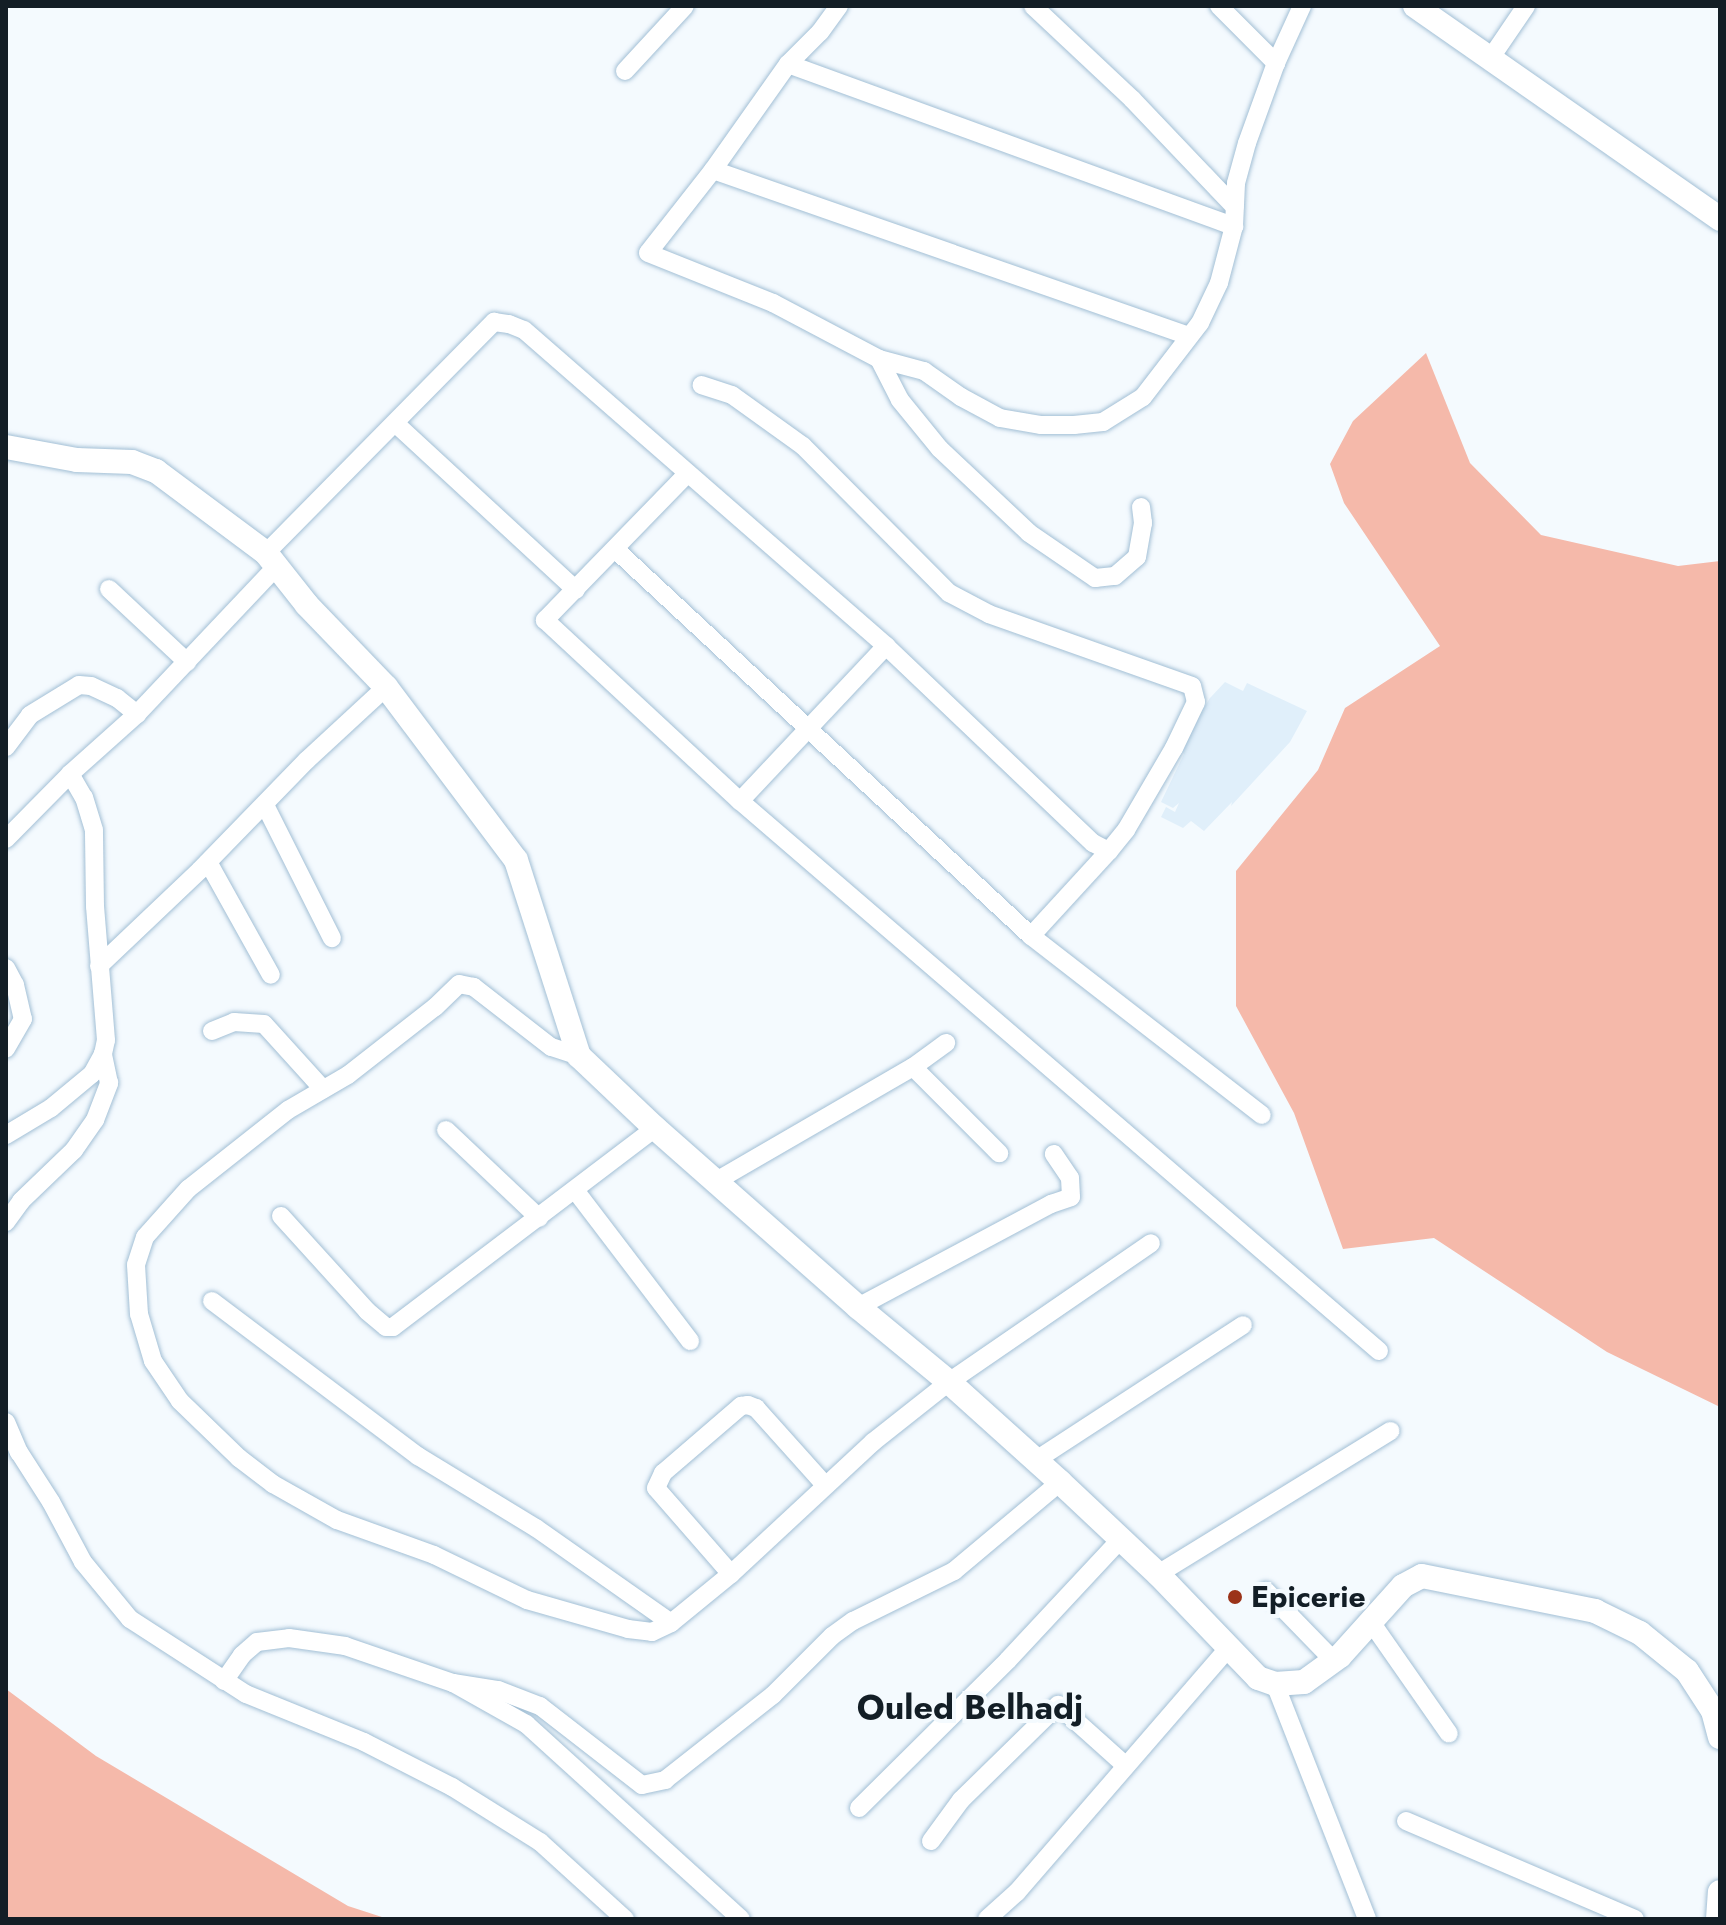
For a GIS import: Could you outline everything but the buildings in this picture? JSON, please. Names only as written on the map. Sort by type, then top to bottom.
[{"type":"street","points":[[625,71],[685,6]]},
{"type":"street","points":[[839,6],[820,32],[788,64],[713,170],[648,253],[773,303],[879,359],[924,371],[961,397],[1000,418],[1041,425],[1103,422],[1143,397],[1200,323],[1219,283],[1234,216],[1236,183],[1247,143],[1276,63],[1302,6]]},
{"type":"street","points":[[1033,6],[1132,99],[1234,216]]},
{"type":"street","points":[[1219,6],[1276,63]]},
{"type":"street","points":[[1415,6],[1720,219]]},
{"type":"street","points":[[1490,59],[1526,6]]},
{"type":"street","points":[[788,64],[1234,216]]},
{"type":"street","points":[[713,170],[1189,336]]},
{"type":"street","points":[[6,839],[187,662],[272,559],[395,423],[494,322],[524,330],[886,646],[1093,843],[1109,851]]},
{"type":"street","points":[[879,359],[900,400],[940,449],[1029,533],[1095,578],[1115,576],[1137,557],[1143,523],[1141,507]]},
{"type":"street","points":[[702,385],[732,395],[803,446],[949,593],[989,614],[1192,686],[1196,702],[1174,748],[1109,851],[1031,936]]},
{"type":"street","points":[[395,423],[576,590]]},
{"type":"street","points":[[6,447],[77,460],[132,462],[156,471],[272,559],[307,605],[386,687],[448,774],[516,860],[579,1056]]},
{"type":"street","points":[[687,474],[545,620],[740,801],[1379,1351]]},
{"type":"street","points":[[615,549],[1031,936],[1262,1115]]},
{"type":"street","points":[[109,589],[187,662]]},
{"type":"street","points":[[740,801],[886,646]]},
{"type":"street","points":[[6,747],[30,715],[79,685],[91,686],[117,698],[137,714]]},
{"type":"street","points":[[99,966],[208,862],[307,760],[386,687]]},
{"type":"street","points":[[7,1218],[74,1150],[95,1120],[109,1083],[103,1054],[106,1028],[99,966],[92,823],[84,798],[70,774]]},
{"type":"street","points":[[265,805],[332,938]]},
{"type":"street","points":[[208,862],[271,975]]},
{"type":"street","points":[[6,968],[15,985],[23,1019],[6,1048]]},
{"type":"street","points":[[1151,1243],[949,1382],[825,1485],[731,1574],[671,1623],[652,1632],[628,1629],[527,1600],[434,1555],[337,1520],[263,1478],[180,1401],[153,1361],[139,1314],[136,1275],[139,1249],[155,1224],[188,1189],[288,1110],[410,1027],[459,984],[474,987],[551,1047],[579,1056],[655,1128],[718,1180],[858,1307],[949,1382],[1158,1574],[1258,1678],[1275,1684],[1304,1682],[1334,1661],[1403,1586],[1422,1576],[1595,1611],[1640,1633],[1687,1671],[1713,1711],[1720,1737]]},
{"type":"street","points":[[212,1031],[234,1022],[264,1024],[323,1089]]},
{"type":"street","points":[[718,1180],[913,1067],[946,1043]]},
{"type":"street","points":[[6,1135],[31,1122],[92,1074],[103,1054]]},
{"type":"street","points":[[913,1067],[999,1153]]},
{"type":"street","points":[[281,1216],[367,1311],[386,1327],[393,1327],[655,1128]]},
{"type":"street","points":[[446,1130],[494,1179],[539,1218]]},
{"type":"street","points":[[858,1307],[1051,1204],[1071,1197],[1070,1178],[1054,1154]]},
{"type":"street","points":[[575,1190],[690,1341]]},
{"type":"street","points":[[212,1301],[418,1456],[536,1528],[671,1623]]},
{"type":"street","points":[[1036,1460],[1243,1325]]},
{"type":"street","points":[[731,1574],[656,1488],[663,1473],[741,1406],[748,1405],[756,1408],[825,1485]]},
{"type":"street","points":[[6,1422],[19,1452],[105,1592],[130,1619],[224,1681],[274,1707],[364,1742],[452,1787],[540,1842],[625,1919]]},
{"type":"street","points":[[1158,1574],[1390,1431]]},
{"type":"street","points":[[224,1681],[242,1655],[257,1642],[289,1638],[345,1646],[453,1683],[498,1690],[540,1706],[642,1785],[665,1780],[773,1695],[832,1636],[853,1621],[954,1571],[1060,1482]]},
{"type":"street","points":[[859,1808],[1008,1660],[1120,1540]]},
{"type":"street","points":[[1266,1591],[1334,1661]]},
{"type":"street","points":[[1371,1622],[1449,1734]]},
{"type":"street","points":[[987,1919],[1017,1892],[1229,1647]]},
{"type":"street","points":[[453,1683],[526,1724],[741,1919]]},
{"type":"street","points":[[1275,1684],[1367,1919]]},
{"type":"street","points":[[931,1841],[961,1800],[1048,1711],[1058,1705],[1126,1766]]},
{"type":"street","points":[[1406,1821],[1635,1919]]},
{"type":"street","points":[[1718,1919],[1720,1892]]},
{"type":"shaded area","points":[[1426,353],[1470,463],[1541,535],[1678,566],[1720,561],[1720,1407],[1607,1352],[1434,1238],[1343,1249],[1294,1113],[1236,1006],[1236,871],[1318,770],[1345,708],[1440,646],[1344,503],[1330,464],[1353,421]]},
{"type":"shaded area","points":[[1225,682],[1243,691],[1247,683],[1307,711],[1290,742],[1231,806],[1232,802],[1204,831],[1191,821],[1183,828],[1161,817],[1166,807],[1175,812],[1179,803],[1173,808],[1161,802],[1184,754],[1181,749],[1189,732],[1210,698]]},
{"type":"shaded area","points":[[6,1689],[96,1756],[348,1906],[388,1919],[6,1919]]},
{"type":"place","name":"Epicerie","points":[[1235,1597]]},
{"type":"district","name":"Ouled Belhadj","points":[[970,1708]]}]
